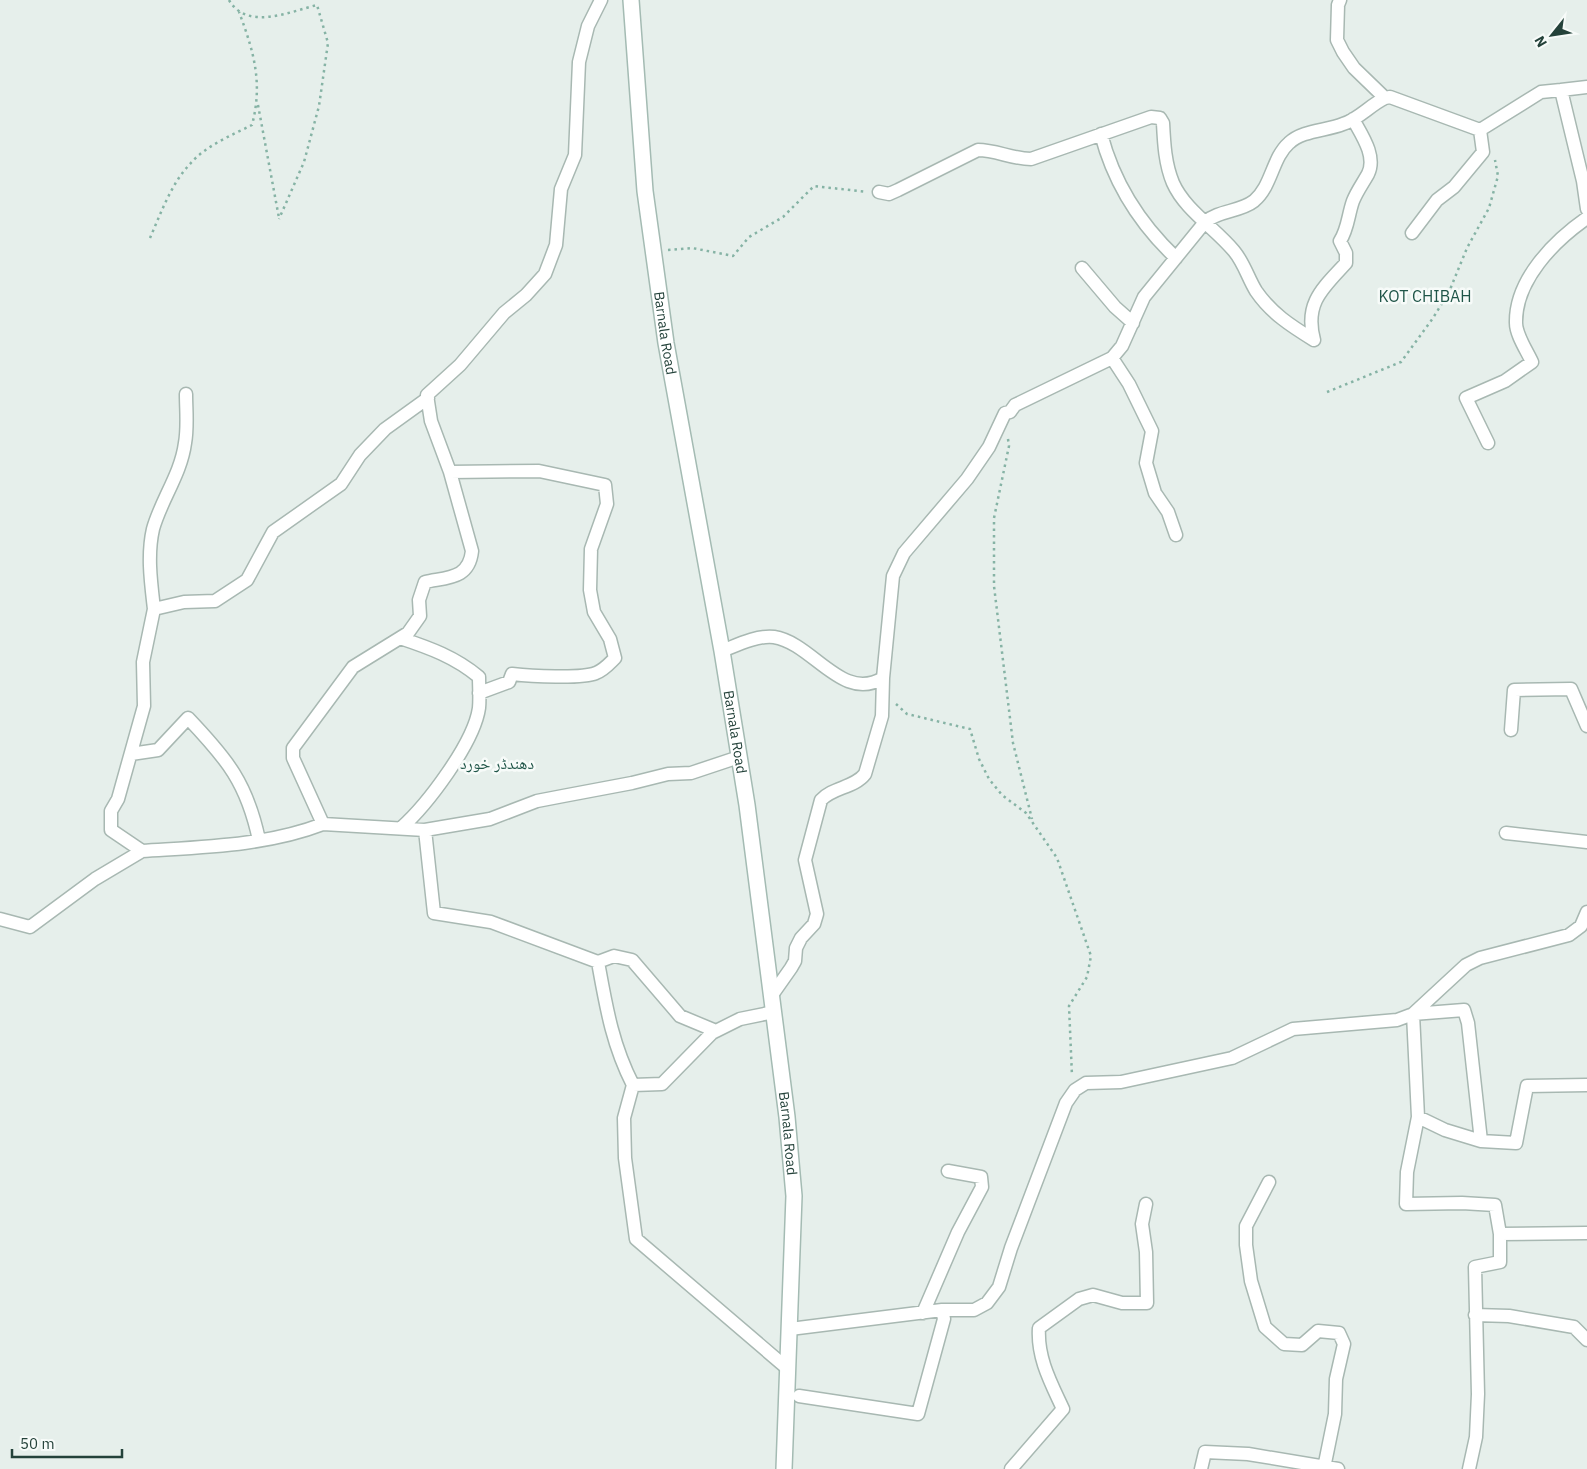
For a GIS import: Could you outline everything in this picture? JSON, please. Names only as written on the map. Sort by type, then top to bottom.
[{"type":"main road","name":"Barnala Road","points":[[631,0],[645,191],[666,343],[722,650],[739,757],[788,1117],[794,1196],[784,1469]]},
{"type":"street","points":[[323,824],[292,758],[293,748],[353,667],[408,634],[420,616],[420,600],[425,582],[462,572],[470,563],[472,551],[450,472],[431,421],[427,395],[460,364],[498,319],[526,295],[545,274],[556,245],[561,189],[575,156],[579,62],[588,26],[601,0]]},
{"type":"street","points":[[1340,0],[1337,40],[1354,68],[1385,98]]},
{"type":"street","points":[[1480,130],[1541,92],[1587,87]]},
{"type":"street","points":[[1561,90],[1583,181],[1587,209]]},
{"type":"street","points":[[772,995],[796,961],[796,948],[801,938],[814,924],[817,914],[805,860],[821,800],[827,793],[860,780],[865,774],[882,716],[883,678],[893,576],[904,553],[967,479],[989,447],[1005,413],[1010,412],[1015,406],[1112,358],[1122,346],[1144,297],[1205,222],[1211,217],[1254,201],[1263,189],[1280,153],[1290,142],[1303,135],[1344,124],[1385,98],[1390,97],[1480,130]]},
{"type":"street","points":[[878,192],[889,194],[978,150],[992,150],[1022,159],[1031,159],[1152,117],[1160,118],[1163,123],[1168,167],[1174,184],[1184,200],[1234,251],[1256,290],[1271,308],[1287,324],[1314,340],[1310,324],[1311,313],[1321,288],[1346,263],[1346,253],[1340,241],[1345,234],[1353,202],[1369,172],[1369,151],[1352,119]]},
{"type":"street","points":[[1412,233],[1437,200],[1454,187],[1483,152],[1480,130]]},
{"type":"street","points":[[1101,134],[1109,162],[1128,202],[1153,236],[1176,258]]},
{"type":"street","points":[[1488,443],[1466,398],[1505,381],[1532,362],[1516,325],[1521,297],[1532,272],[1571,229],[1587,218]]},
{"type":"street","points":[[1082,268],[1115,307],[1133,323]]},
{"type":"street","points":[[1112,358],[1129,384],[1152,431],[1146,463],[1155,493],[1168,512],[1176,535]]},
{"type":"street","points":[[142,851],[111,830],[111,811],[118,799],[144,706],[143,662],[154,609],[150,551],[153,531],[160,509],[180,464],[185,444],[186,394]]},
{"type":"street","points":[[154,609],[184,602],[215,601],[247,580],[273,532],[341,484],[360,456],[386,429],[428,398]]},
{"type":"street","points":[[450,472],[539,471],[605,485],[607,504],[591,549],[590,590],[594,612],[610,639],[615,658],[606,668],[594,674],[538,677],[512,674],[509,682],[479,693]]},
{"type":"street","points":[[722,650],[756,639],[772,637],[790,642],[839,677],[861,685],[875,683],[883,678]]},
{"type":"street","points":[[400,638],[438,650],[464,664],[479,677],[479,708],[474,726],[466,743],[433,793],[416,815],[401,828]]},
{"type":"street","points":[[1511,730],[1514,690],[1571,689],[1587,726]]},
{"type":"street","points":[[131,754],[158,750],[188,718],[234,770],[253,814],[258,840]]},
{"type":"street","points":[[0,919],[30,927],[95,879],[142,851],[220,847],[308,830],[323,824],[425,830],[490,819],[546,800],[668,774],[691,773],[739,757]]},
{"type":"street","points":[[425,830],[434,913],[491,922],[598,962],[614,956],[632,960],[680,1016],[716,1031]]},
{"type":"street","points":[[1506,833],[1587,842]]},
{"type":"street","points":[[1413,1014],[1466,965],[1480,958],[1569,935],[1581,926],[1587,912]]},
{"type":"street","points":[[598,962],[608,1018],[619,1058],[633,1085],[624,1118],[625,1158],[636,1239],[788,1369]]},
{"type":"street","points":[[790,1328],[942,1310],[974,1310],[987,1303],[999,1287],[1066,1103],[1075,1090],[1086,1083],[1121,1082],[1232,1058],[1294,1029],[1397,1020],[1413,1014],[1464,1010],[1468,1023],[1481,1142]]},
{"type":"street","points":[[633,1085],[662,1084],[716,1031],[740,1019],[774,1012]]},
{"type":"street","points":[[1413,1014],[1418,1117],[1407,1172],[1406,1204],[1462,1203],[1495,1206],[1500,1234],[1500,1262],[1475,1267],[1478,1394],[1476,1437],[1469,1469]]},
{"type":"street","points":[[1418,1117],[1446,1130],[1481,1142],[1516,1143],[1527,1086],[1587,1085]]},
{"type":"street","points":[[923,1313],[958,1232],[982,1188],[981,1177],[948,1171]]},
{"type":"street","points":[[1269,1182],[1246,1226],[1246,1245],[1251,1281],[1265,1327],[1284,1344],[1302,1345],[1318,1331],[1339,1334],[1344,1344],[1336,1379],[1335,1414],[1324,1468]]},
{"type":"street","points":[[1012,1469],[1063,1409],[1042,1364],[1038,1328],[1079,1299],[1093,1295],[1122,1304],[1147,1303],[1146,1252],[1142,1224],[1146,1204]]},
{"type":"street","points":[[1500,1234],[1587,1233]]},
{"type":"street","points":[[799,1396],[918,1414],[944,1320],[942,1310]]},
{"type":"street","points":[[1475,1315],[1509,1316],[1574,1327],[1587,1340]]},
{"type":"street","points":[[1201,1469],[1205,1452],[1248,1454],[1338,1469]]},
{"type":"path","points":[[229,0],[239,12],[250,41],[258,75],[258,103],[279,219],[304,162],[320,106],[328,44],[317,5],[269,17],[249,18],[239,12]]},
{"type":"path","points":[[150,238],[169,196],[190,163],[225,138],[252,125],[258,103]]},
{"type":"path","points":[[1326,392],[1401,362],[1449,292],[1467,248],[1489,208],[1498,176],[1495,159]]},
{"type":"path","points":[[654,252],[692,248],[733,256],[750,237],[783,217],[814,186],[878,192]]},
{"type":"path","points":[[1008,438],[1009,446],[994,518],[994,586],[1014,743],[1033,823]]},
{"type":"path","points":[[896,703],[907,714],[970,729],[988,779],[1002,795],[1026,813],[1057,858],[1091,956],[1087,978],[1069,1006],[1071,1067],[1075,1090]]},
{"type":"district","name":"KOT CHIBAH","points":[[1425,296]]},
{"type":"district","name":"دھندڈر خورد","points":[[497,763]]}]
